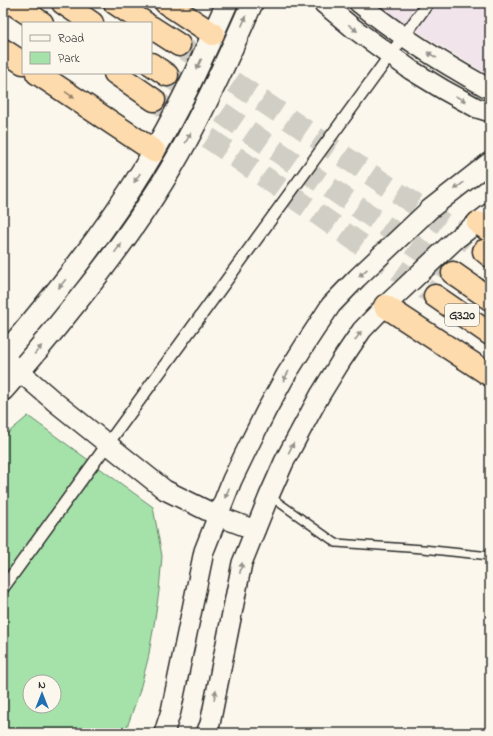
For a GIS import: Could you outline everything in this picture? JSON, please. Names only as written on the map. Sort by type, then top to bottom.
[{"type":"highway","points":[[12,3],[40,22]]},
{"type":"highway","points":[[63,3],[91,22]]},
{"type":"highway","points":[[115,3],[144,22]]},
{"type":"highway","points":[[166,3],[213,34]]},
{"type":"highway","points":[[152,28],[179,45]]},
{"type":"highway","points":[[3,50],[22,62]]},
{"type":"highway","points":[[38,74],[154,151]]},
{"type":"highway","points":[[116,74],[154,100]]},
{"type":"highway","name":"G320","points":[[453,273],[490,299]]},
{"type":"highway","name":"G320","points":[[435,296],[490,334]]},
{"type":"highway","points":[[385,306],[490,375]]},
{"type":"main road","points":[[3,356],[101,234],[121,204],[154,151],[187,91],[227,3]]},
{"type":"main road","points":[[3,390],[48,339],[97,277],[164,179],[208,101],[252,3]]},
{"type":"street","points":[[323,3],[353,28],[411,70],[477,108],[490,112]]},
{"type":"street","points":[[359,3],[424,50],[456,70],[490,88]]},
{"type":"street","points":[[3,588],[428,3]]},
{"type":"street","points":[[164,733],[171,711],[204,551],[239,466],[266,411],[286,375],[331,305],[357,278],[430,210],[490,162]]},
{"type":"street","points":[[206,733],[210,724],[242,563],[284,462],[320,395],[362,330],[385,306],[456,239],[486,222]]},
{"type":"street","points":[[3,356],[55,402],[165,490],[218,516],[255,530]]},
{"type":"lane","points":[[269,496],[336,543],[422,549],[490,556]]},
{"type":"shaded area","points":[[490,3],[490,76],[372,4]]},
{"type":"green space","points":[[28,416],[153,507],[162,556],[159,591],[148,659],[139,693],[125,733],[3,733],[3,437]]},
{"type":"tunnel","points":[[179,45],[484,251]]},
{"type":"tunnel","points":[[167,75],[453,273]]},
{"type":"tunnel","points":[[154,100],[435,296]]}]
